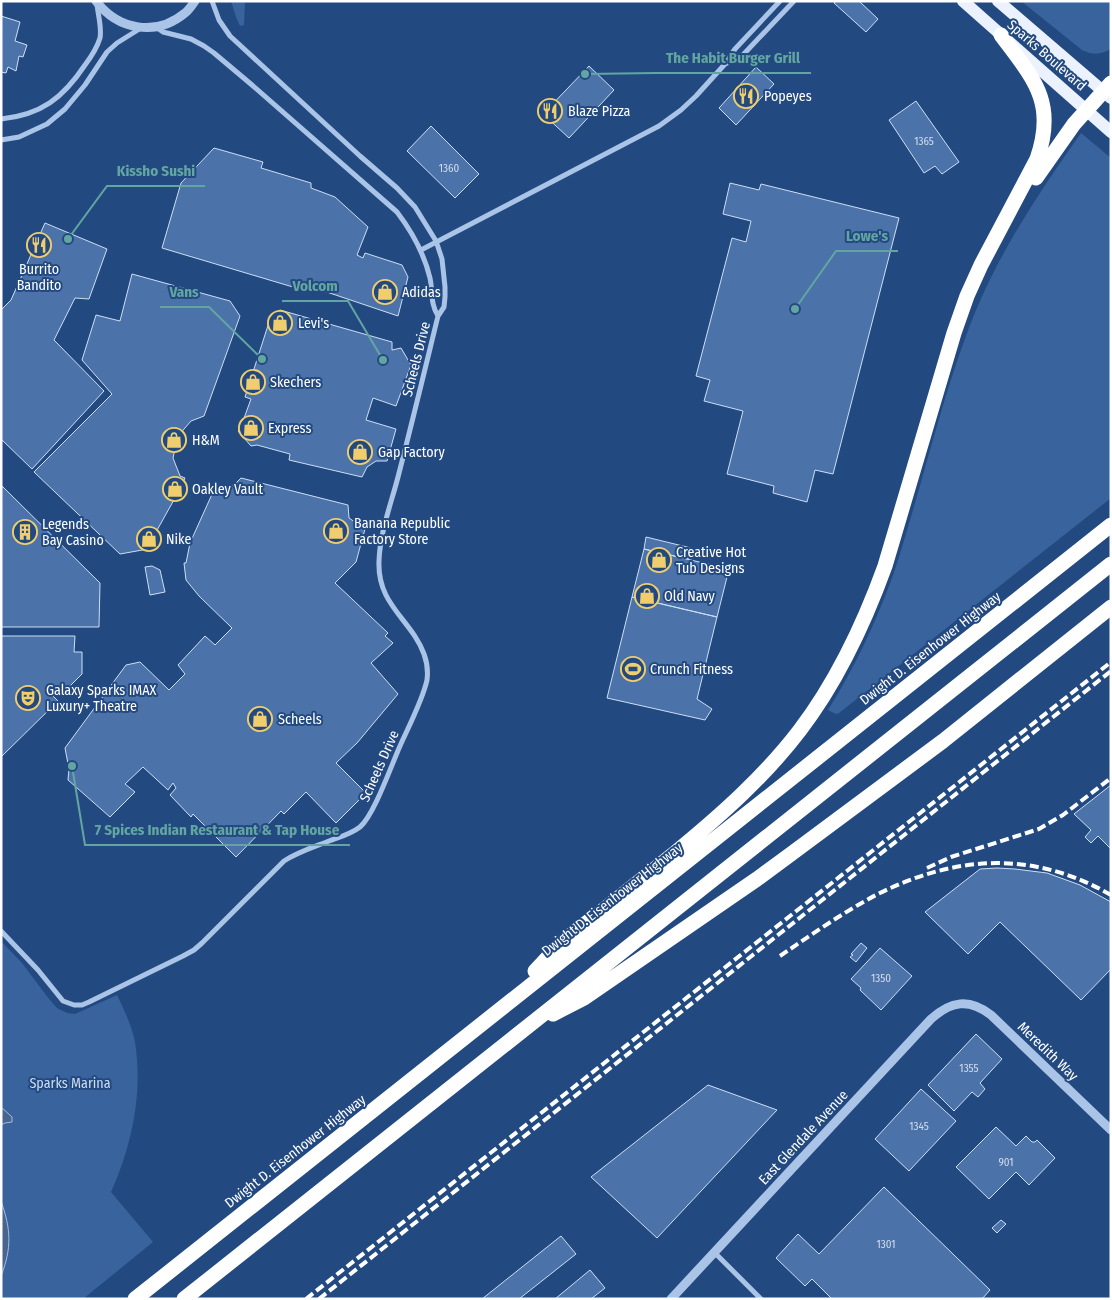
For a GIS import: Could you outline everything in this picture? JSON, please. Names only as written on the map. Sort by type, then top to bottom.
[{"type":"highway","points":[[502,1008],[562,942],[676,852],[751,786],[800,730],[852,645],[875,593],[887,557],[954,333],[967,296],[981,265],[1037,159],[1043,139],[1045,118],[1039,90],[1032,77],[1001,35]]},
{"type":"highway","points":[[996,237],[1074,124],[1086,110],[1108,91]]},
{"type":"highway","name":"Dwight D. Eisenhower Highway","points":[[135,1299],[1111,525]]},
{"type":"highway","points":[[184,1299],[1111,564]]},
{"type":"highway","points":[[524,1028],[584,998],[757,879],[943,741],[1111,608]]},
{"type":"main road","name":"Sparks Boulevard","points":[[963,1],[1111,132]]},
{"type":"main road","name":"Sparks Boulevard","points":[[998,1],[1108,91]]},
{"type":"street","points":[[96,2],[108,14],[126,24],[141,28],[166,24],[186,13],[195,1]]},
{"type":"street","name":"Scheels Drive","points":[[1,931],[27,957],[63,1001],[74,1005],[82,1005],[194,950],[284,861],[308,849],[352,833],[364,824],[376,802],[419,702],[426,681],[427,672],[424,655],[414,636],[388,601],[382,586],[378,564],[384,530],[438,316],[444,307],[446,287],[442,259],[436,242],[424,219],[406,196],[230,36],[219,20],[212,1]]},
{"type":"street","points":[[421,250],[659,126],[696,96],[725,64],[735,49],[780,1]]},
{"type":"street","points":[[725,64],[741,57],[794,1]]},
{"type":"street","points":[[1,119],[18,117],[39,110],[57,99],[69,87],[94,51],[100,37],[96,2]]},
{"type":"street","name":"Scheels Drive","points":[[156,27],[162,32],[183,36],[204,46],[252,85],[397,212],[412,232],[421,250],[427,266],[433,307],[438,316]]},
{"type":"street","points":[[1,140],[19,137],[47,124],[65,109],[80,91],[107,52],[117,43],[141,28]]},
{"type":"street","name":"Meredith Way","points":[[960,1004],[972,1004],[983,1008],[1111,1130]]},
{"type":"street","name":"East Glendale Avenue","points":[[672,1299],[931,1019],[940,1011],[960,1004]]},
{"type":"street","points":[[714,1252],[761,1299]]},
{"type":"green space","points":[[231,1],[245,1],[244,25],[240,26]]},
{"type":"green space","points":[[1021,1],[1111,1],[1111,49],[1096,54],[1082,50]]},
{"type":"green space","points":[[1081,133],[1111,158],[1111,498],[836,714],[828,710],[847,679],[863,646],[892,578],[950,383],[977,308],[1016,231]]},
{"type":"green space","name":"Sparks Marina","points":[[1,941],[22,963],[57,1008],[67,1013],[75,1014],[117,995],[134,1036],[138,1081],[134,1119],[125,1156],[111,1192],[153,1242],[83,1299],[1,1299]]},
{"type":"shaded area","points":[[1,1107],[12,1117],[12,1122],[1,1125]]},
{"type":"shaded area","points":[[1,1201],[7,1221],[9,1238],[5,1266],[1,1276]]},
{"type":"building","points":[[836,1],[859,1],[878,19],[866,32],[834,3]]},
{"type":"building","points":[[1,16],[20,22],[15,41],[27,45],[23,57],[19,56],[16,71],[8,67],[6,73],[1,72]]},
{"type":"building","points":[[589,66],[614,90],[569,138],[543,114]]},
{"type":"building","name":"Popeyes","points":[[756,67],[774,84],[736,125],[719,108]]},
{"type":"building","points":[[916,101],[959,162],[942,174],[935,166],[924,173],[889,120]]},
{"type":"building","points":[[431,126],[479,174],[455,198],[407,151]]},
{"type":"building","points":[[214,148],[263,162],[261,168],[311,183],[311,188],[335,197],[368,227],[357,255],[363,258],[365,253],[402,265],[408,277],[398,316],[303,284],[303,290],[162,248],[181,183]]},
{"type":"building","points":[[730,183],[759,190],[761,184],[899,218],[833,474],[815,470],[807,502],[773,493],[774,486],[727,474],[743,411],[704,401],[710,380],[696,376],[732,238],[746,242],[751,221],[723,214]]},
{"type":"building","points":[[45,223],[107,249],[89,299],[75,298],[54,340],[104,391],[32,469],[1,439],[1,310],[11,300]]},
{"type":"building","points":[[132,274],[230,301],[240,316],[204,416],[191,421],[178,436],[173,458],[180,476],[185,478],[180,489],[148,549],[120,554],[34,472],[112,394],[82,360],[96,315],[120,321]]},
{"type":"building","points":[[280,310],[392,342],[392,350],[401,348],[411,365],[396,406],[373,398],[366,420],[396,429],[387,461],[376,461],[367,467],[362,477],[289,460],[290,454],[257,445],[251,446],[238,431],[245,425],[243,421],[251,399],[245,397],[271,316]]},
{"type":"building","points":[[241,478],[348,505],[349,518],[365,529],[356,562],[335,583],[388,633],[385,636],[393,643],[371,663],[398,694],[357,743],[336,763],[366,793],[336,823],[306,792],[284,814],[281,811],[236,857],[193,814],[191,817],[170,795],[176,788],[173,783],[168,790],[143,767],[125,784],[135,792],[110,817],[68,780],[69,769],[65,748],[126,665],[140,662],[169,690],[185,674],[178,665],[205,636],[215,645],[232,628],[199,596],[186,580],[184,563],[186,563],[190,543],[213,492],[221,491],[235,484]]},
{"type":"building","name":"Legends Bay Casino","points":[[1,485],[100,583],[99,627],[1,627]]},
{"type":"building","points":[[646,537],[691,548],[688,559],[644,549]]},
{"type":"building","points":[[644,549],[729,569],[717,617],[632,597]]},
{"type":"building","points":[[152,566],[160,570],[165,592],[150,595],[145,567]]},
{"type":"building","points":[[632,597],[717,617],[697,699],[712,709],[705,720],[607,698]]},
{"type":"building","name":"Galaxy Sparks IMAX Luxury+ Theatre","points":[[1,636],[75,636],[74,652],[82,652],[82,674],[64,692],[60,688],[52,695],[58,701],[1,757]]},
{"type":"building","points":[[1111,785],[1111,849],[1098,836],[1091,843],[1085,837],[1091,830],[1074,814]]},
{"type":"building","points":[[997,868],[1047,873],[1080,885],[1111,902],[1111,969],[1081,1000],[1000,922],[968,954],[925,912],[980,869]]},
{"type":"building","points":[[861,943],[867,948],[856,962],[850,957]]},
{"type":"building","points":[[880,948],[912,976],[881,1010],[851,979]]},
{"type":"building","points":[[976,1034],[1002,1059],[980,1083],[985,1089],[978,1097],[972,1092],[954,1111],[928,1085]]},
{"type":"building","points":[[708,1085],[777,1110],[657,1238],[591,1177]]},
{"type":"building","points":[[921,1089],[956,1121],[909,1171],[875,1139]]},
{"type":"building","points":[[996,1127],[1016,1146],[1026,1136],[1032,1142],[1037,1140],[1055,1158],[1029,1185],[1016,1172],[989,1199],[956,1167]]},
{"type":"building","points":[[884,1187],[990,1290],[982,1299],[832,1299],[812,1279],[805,1286],[776,1258],[798,1234],[819,1254]]},
{"type":"building","points":[[1001,1220],[1006,1224],[997,1233],[992,1228]]},
{"type":"building","points":[[561,1236],[576,1254],[519,1299],[482,1299]]},
{"type":"building","points":[[590,1270],[605,1288],[591,1299],[555,1299]]},
{"type":"railway","points":[[306,1299],[1111,662]]},
{"type":"railway","points":[[319,1299],[1111,671]]},
{"type":"railway","points":[[927,868],[951,857],[1039,829],[1063,815],[1111,778]]},
{"type":"railway","points":[[780,956],[876,895],[935,872],[965,866],[994,863],[1052,870],[1082,880],[1111,895]]},
{"type":"place","name":"The Habit Burger Grill","points":[[585,74]]},
{"type":"place","name":"Popeyes","points":[[746,96]]},
{"type":"place","name":"Blaze Pizza","points":[[550,111]]},
{"type":"place","name":"Kissho Sushi","points":[[68,239]]},
{"type":"place","name":"Burrito Bandito","points":[[39,245]]},
{"type":"place","name":"Adidas","points":[[385,292]]},
{"type":"place","name":"Lowe's","points":[[795,309]]},
{"type":"place","name":"Levi's","points":[[280,323]]},
{"type":"place","name":"Vans","points":[[262,359]]},
{"type":"place","name":"Volcom","points":[[383,360]]},
{"type":"place","name":"Skechers","points":[[253,382]]},
{"type":"place","name":"Express","points":[[251,428]]},
{"type":"place","name":"H&M","points":[[174,440]]},
{"type":"place","name":"Gap Factory","points":[[360,452]]},
{"type":"place","name":"Oakley Vault","points":[[175,489]]},
{"type":"place","name":"Banana Republic Factory Store","points":[[336,531]]},
{"type":"place","name":"Legends Bay Casino","points":[[25,532]]},
{"type":"place","name":"Nike","points":[[149,539]]},
{"type":"place","name":"Creative Hot Tub Designs","points":[[659,560]]},
{"type":"place","name":"Old Navy","points":[[647,596]]},
{"type":"place","name":"Crunch Fitness","points":[[633,669]]},
{"type":"place","name":"Galaxy Sparks IMAX Luxury+ Theatre","points":[[28,698]]},
{"type":"place","name":"Scheels","points":[[260,719]]},
{"type":"place","name":"7 Spices Indian Restaurant & Tap House","points":[[72,766]]}]
